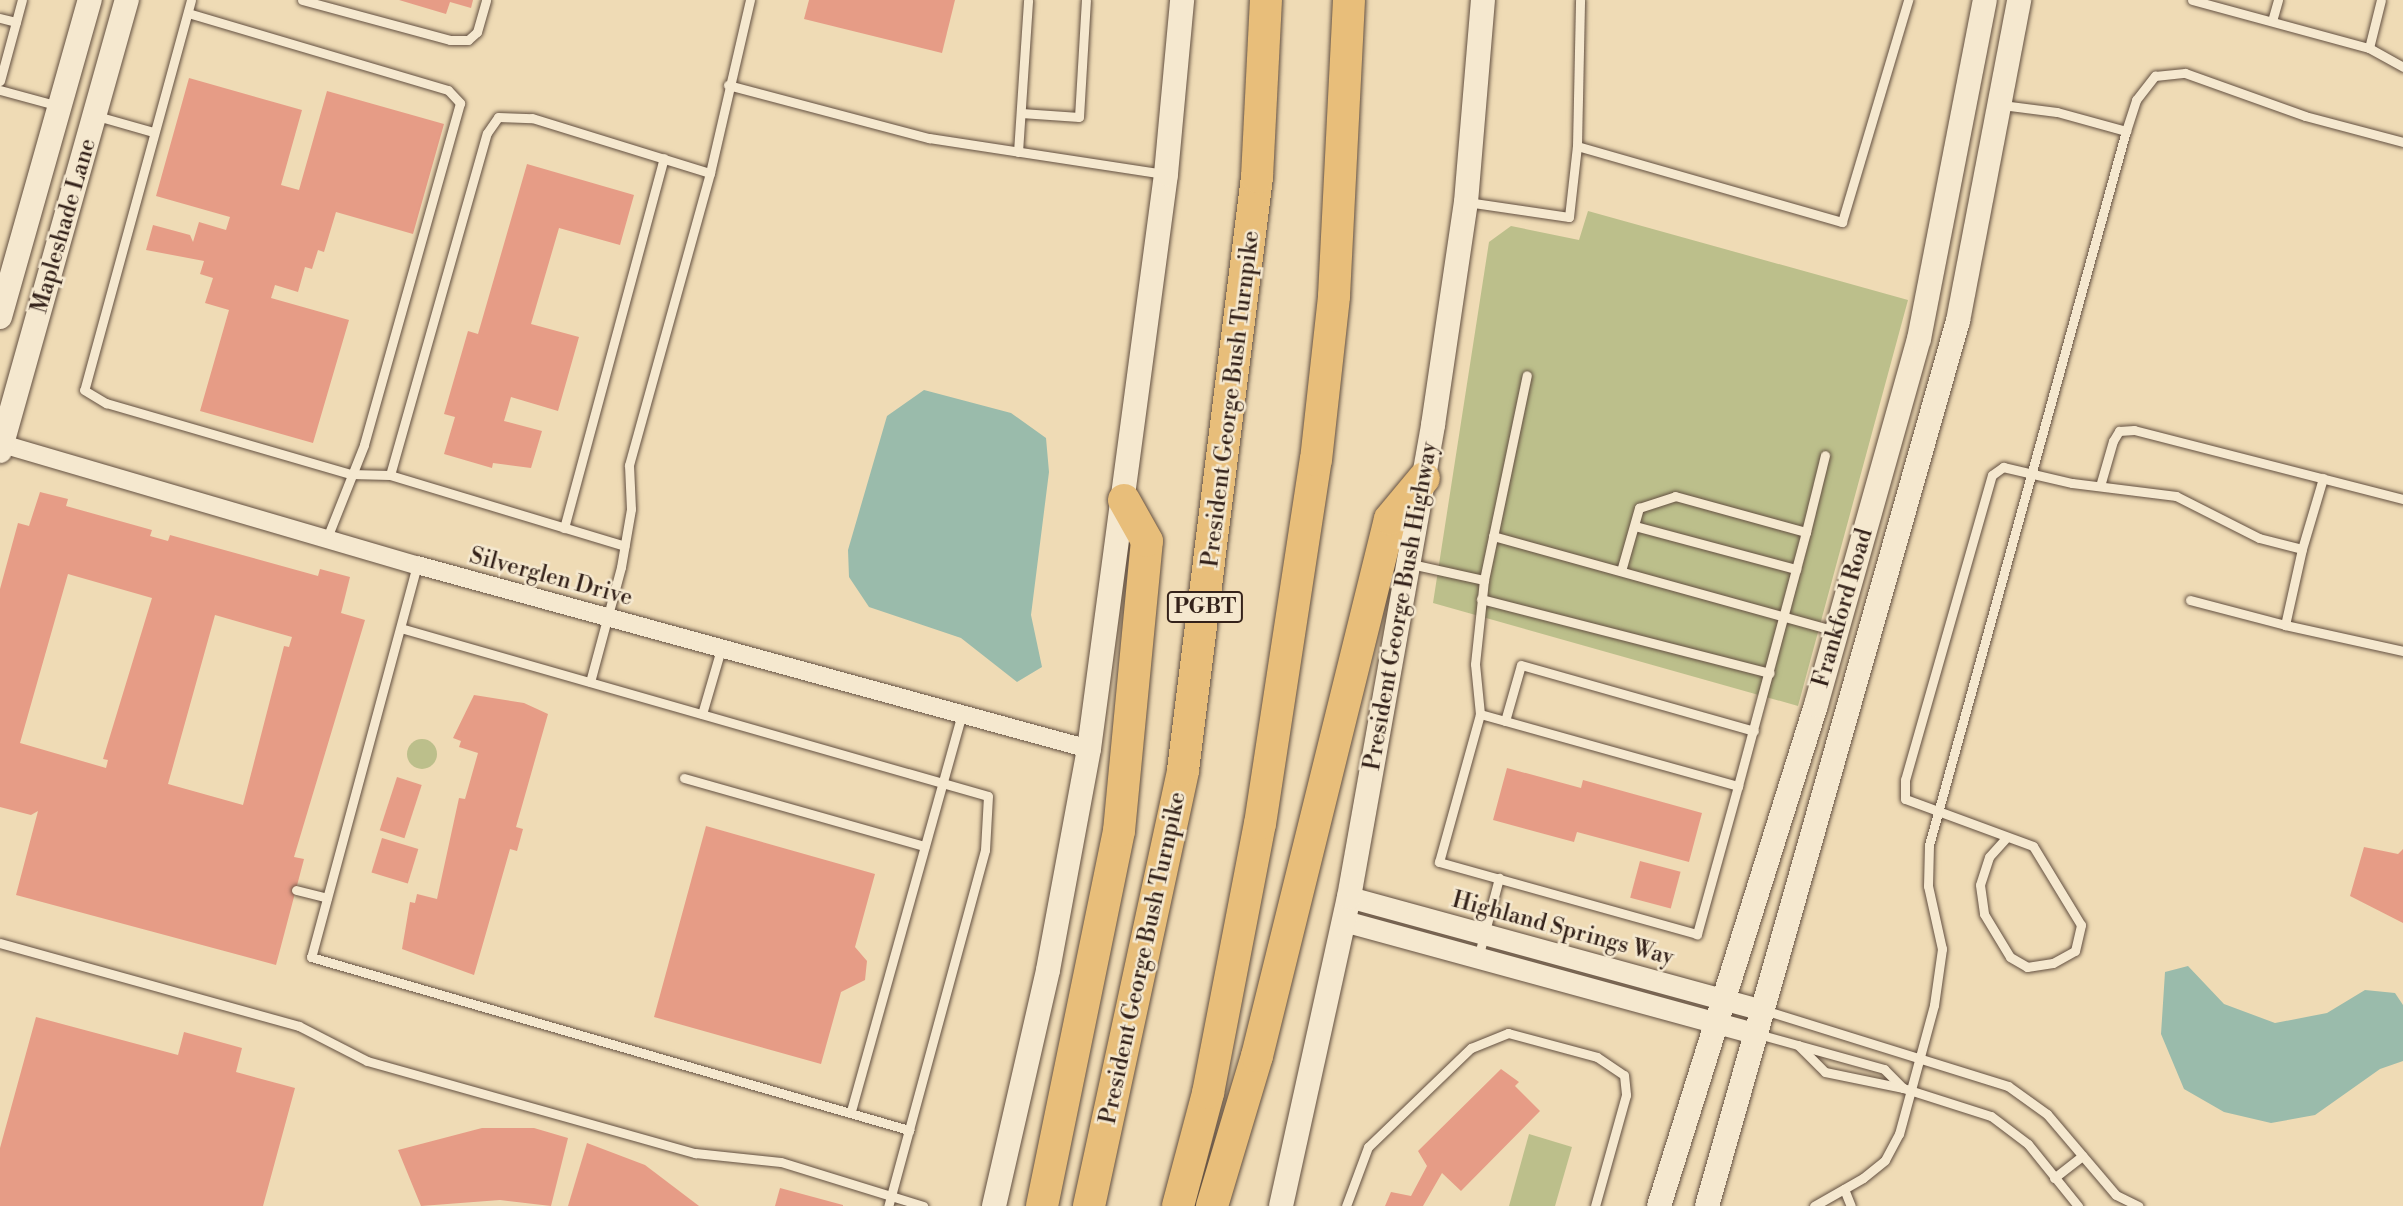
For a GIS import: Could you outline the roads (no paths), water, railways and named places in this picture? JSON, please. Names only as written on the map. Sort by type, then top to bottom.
[{"type":"highway","name":"President George Bush Turnpike","points":[[1089,1206],[1183,769],[1258,177],[1266,0]]},
{"type":"highway","points":[[1178,1206],[1208,1093],[1259,824],[1317,460],[1334,296],[1349,0]]},
{"type":"highway","points":[[1212,1206],[1257,1056],[1390,519],[1424,478]]},
{"type":"highway","points":[[1042,1206],[1121,817],[1147,541],[1124,500]]},
{"type":"main road","name":"Mapleshade Lane","points":[[1,309],[90,0]]},
{"type":"main road","name":"Mapleshade Lane","points":[[1,446],[127,0]]},
{"type":"main road","points":[[994,1206],[1048,970],[1089,748],[1166,174],[1182,0]]},
{"type":"main road","name":"President George Bush Highway","points":[[1281,1206],[1346,909],[1424,478],[1466,202],[1482,0]]},
{"type":"main road","name":"Frankford Road","points":[[1659,1206],[1723,1012],[1837,631],[1925,315],[1985,0]]},
{"type":"main road","name":"Frankford Road","points":[[1707,1206],[1958,321],[1996,104],[2020,0]]},
{"type":"main road","points":[[60,106],[95,115]]},
{"type":"street","name":"Silverglen Drive","points":[[1,446],[417,565],[961,716],[1089,748]]},
{"type":"street","name":"Highland Springs Way","points":[[1346,909],[1478,958],[1760,1022]]},
{"type":"street","name":"Highland Springs Way","points":[[1346,909],[1484,934],[1723,1012]]},
{"type":"lane","points":[[0,81],[22,0]]},
{"type":"lane","points":[[191,0],[84,390],[106,403],[350,474],[390,475],[625,546]]},
{"type":"lane","points":[[302,0],[450,40],[468,40],[477,32],[486,0]]},
{"type":"lane","points":[[590,682],[625,546],[631,509],[629,465],[710,173],[728,85],[750,0]]},
{"type":"lane","points":[[1018,152],[1028,0]]},
{"type":"lane","points":[[1021,113],[1079,117],[1086,0]]},
{"type":"lane","points":[[1466,202],[1569,217],[1577,146],[1580,0]]},
{"type":"lane","points":[[1577,146],[1842,222],[1908,0]]},
{"type":"lane","points":[[2192,0],[2369,48],[2403,66]]},
{"type":"lane","points":[[2272,22],[2278,0]]},
{"type":"lane","points":[[2369,48],[2381,0]]},
{"type":"lane","points":[[188,13],[448,90],[460,103],[364,445],[350,474],[327,538]]},
{"type":"lane","points":[[0,18],[16,22]]},
{"type":"lane","points":[[1814,1206],[1885,1160],[1899,1134],[1906,1089],[1918,1055],[1942,949],[1928,886],[1938,814],[2136,100],[2155,76],[2185,73],[2305,116],[2403,142]]},
{"type":"lane","points":[[728,85],[929,138],[1166,174]]},
{"type":"lane","points":[[0,90],[60,106]]},
{"type":"lane","points":[[1996,104],[2057,112],[2126,131]]},
{"type":"lane","points":[[390,475],[486,133],[498,117],[511,113],[532,118],[710,173]]},
{"type":"lane","points":[[95,115],[153,132]]},
{"type":"lane","points":[[564,528],[664,158]]},
{"type":"lane","points":[[1527,375],[1484,580],[1475,664],[1480,714],[1439,862],[1698,934],[1770,673],[1825,455]]},
{"type":"lane","points":[[2100,486],[2113,441],[2119,431],[2134,430],[2403,499]]},
{"type":"lane","points":[[2006,838],[1989,857],[1980,885],[1984,914],[2010,957],[2026,967],[2053,963],[2075,951],[2081,925],[2033,846],[1938,814],[1905,799],[1905,780],[1992,475],[2003,467],[2196,502],[2259,538],[2302,549]]},
{"type":"lane","points":[[2285,625],[2302,549],[2323,478]]},
{"type":"lane","points":[[1621,571],[1639,508],[1675,496],[1806,532]]},
{"type":"lane","points":[[1634,526],[1796,569]]},
{"type":"lane","points":[[1493,536],[1837,631]]},
{"type":"lane","points":[[1409,564],[1484,580]]},
{"type":"lane","points":[[417,565],[404,629],[310,957],[851,1111],[909,1130]]},
{"type":"lane","points":[[1482,599],[1770,673]]},
{"type":"lane","points":[[2190,600],[2285,625],[2403,651]]},
{"type":"lane","points":[[404,629],[988,796],[985,850],[890,1202]]},
{"type":"lane","points":[[702,714],[721,649]]},
{"type":"lane","points":[[1505,721],[1521,664],[1754,731]]},
{"type":"lane","points":[[1480,714],[1738,786]]},
{"type":"lane","points":[[851,1111],[961,716]]},
{"type":"lane","points":[[684,778],[925,846]]},
{"type":"lane","points":[[1478,958],[1499,878]]},
{"type":"lane","points":[[296,890],[327,898]]},
{"type":"lane","points":[[0,943],[299,1026],[368,1061],[695,1153],[780,1162],[890,1202],[923,1206]]},
{"type":"lane","points":[[1760,1022],[1798,1045],[1825,1072],[1906,1089],[1991,1116],[2028,1144],[2078,1206]]},
{"type":"lane","points":[[1760,1022],[1918,1055],[2008,1086],[2047,1114],[2116,1195],[2138,1206]]},
{"type":"lane","points":[[1346,1206],[1368,1147],[1471,1048],[1508,1032],[1597,1057],[1624,1074],[1626,1096],[1595,1206]]},
{"type":"lane","points":[[1798,1045],[1884,1069],[1906,1089]]},
{"type":"lane","points":[[2053,1178],[2082,1156]]},
{"type":"lane","points":[[1844,1189],[1851,1206]]}]
